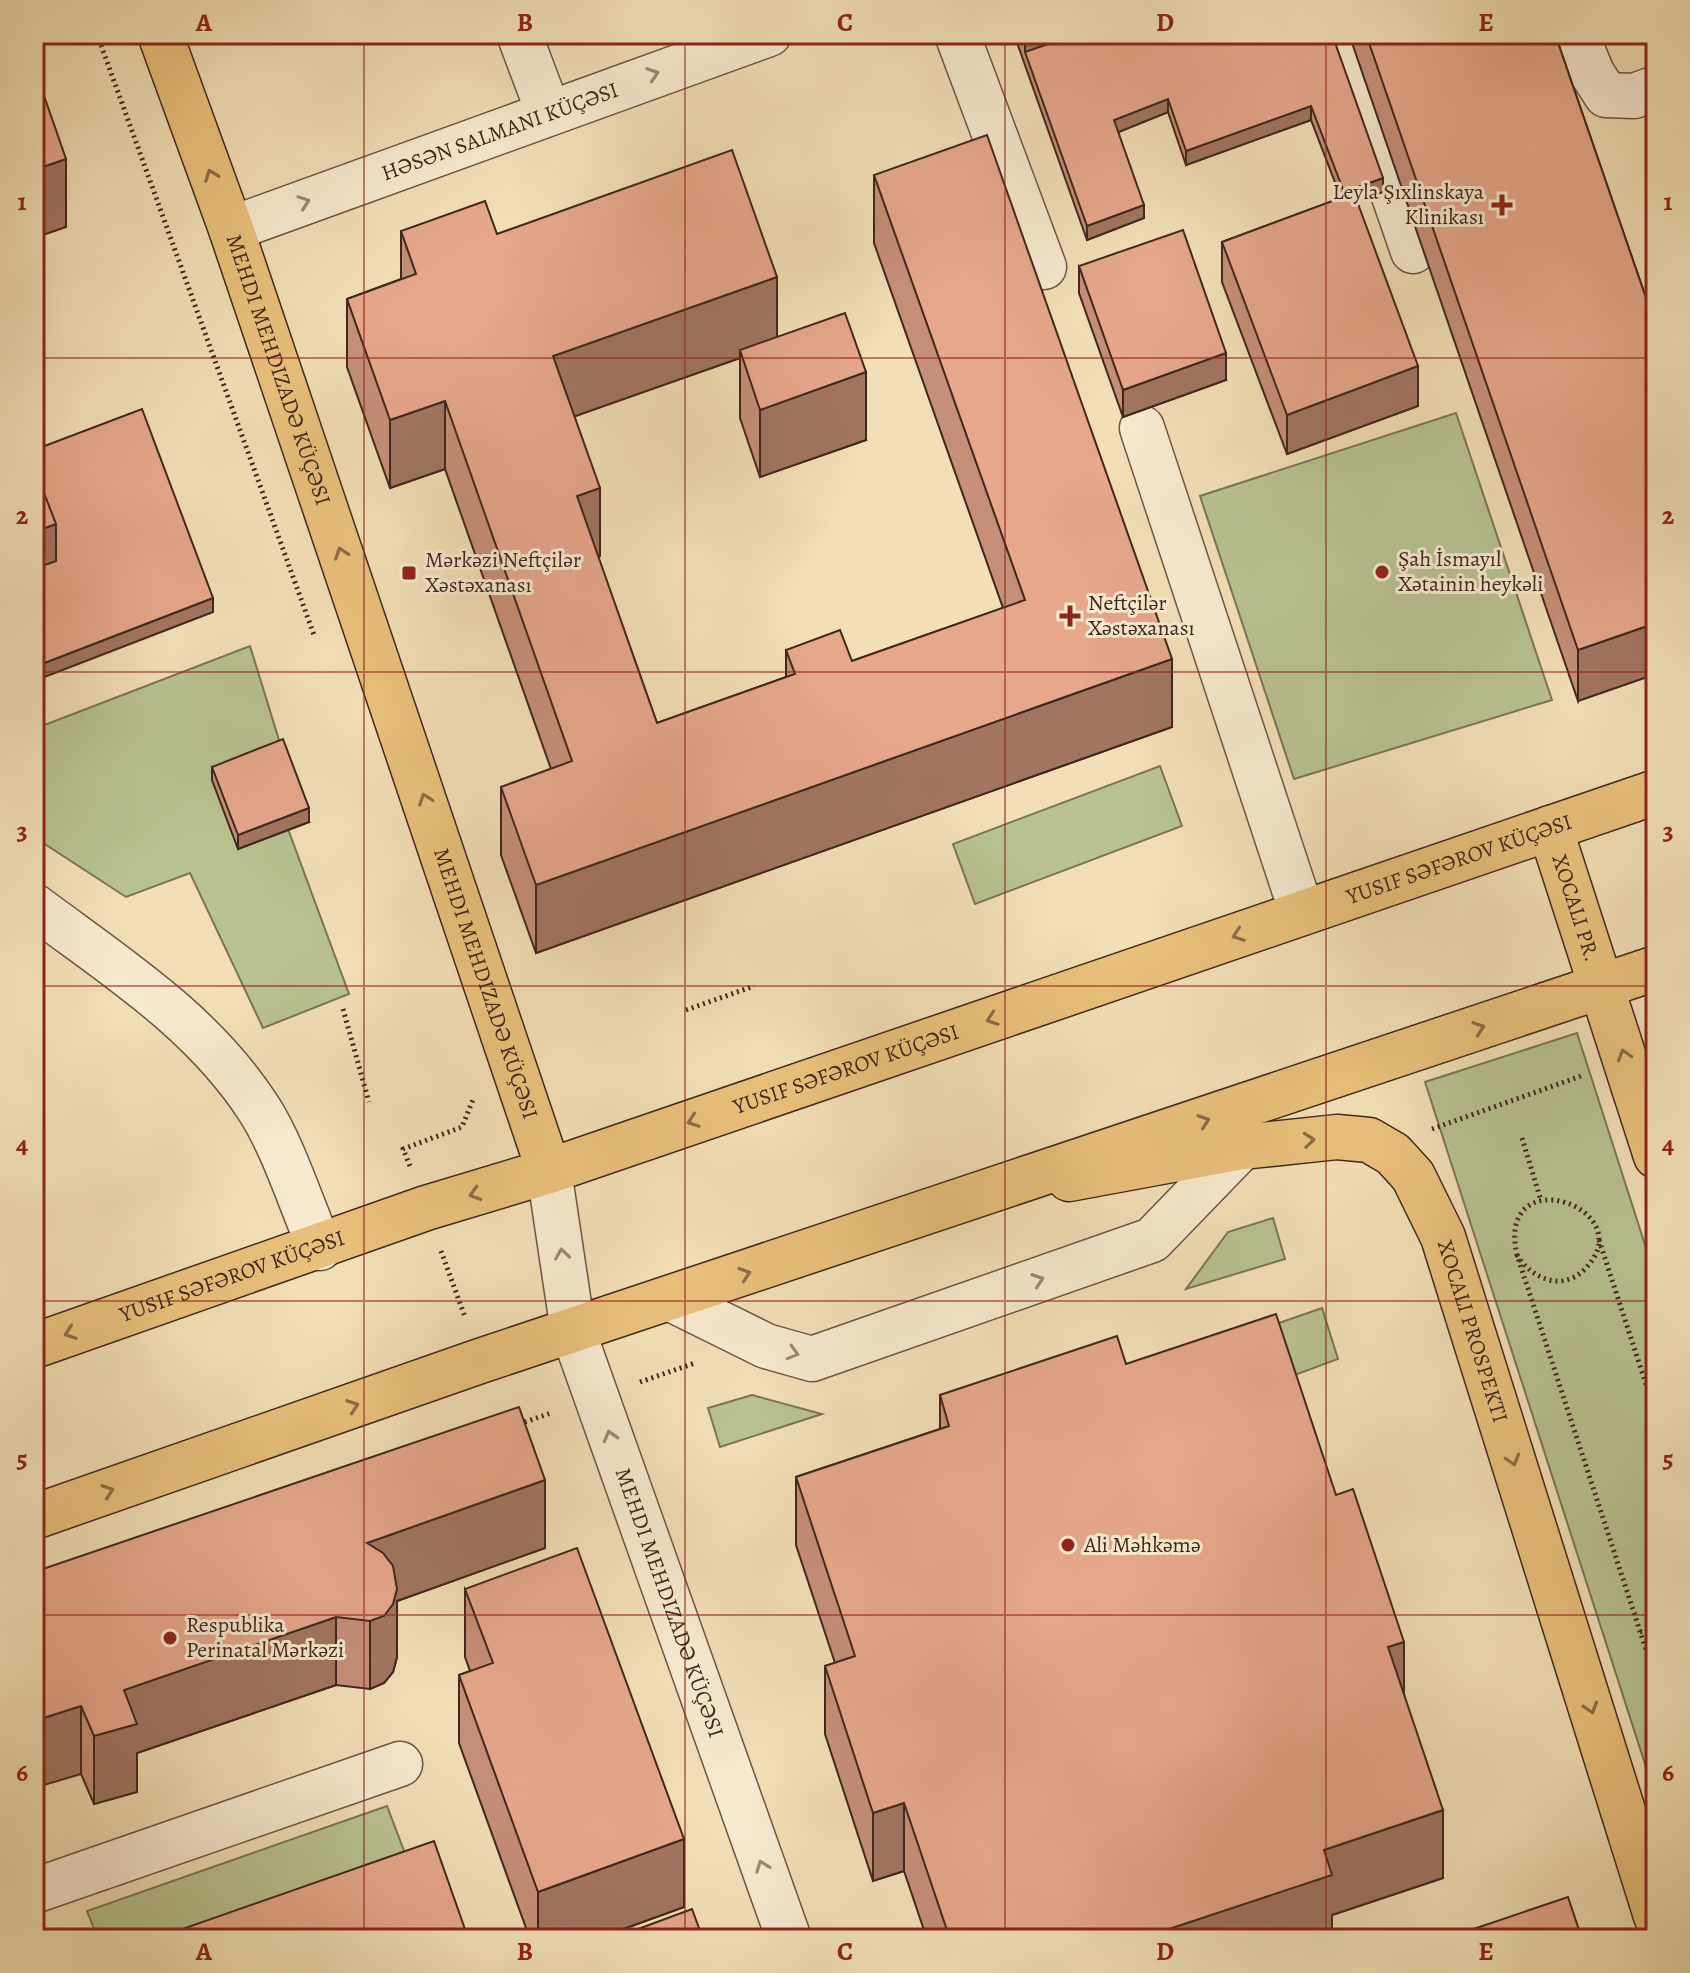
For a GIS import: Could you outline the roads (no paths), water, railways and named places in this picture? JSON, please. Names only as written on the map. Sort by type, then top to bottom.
[{"type":"main road","name":"MEHDI MEHDIZADƏ KÜÇƏSI","points":[[160,34],[231,229],[549,1171]]},
{"type":"main road","name":"YUSIF SƏFƏROV KÜÇƏSI","points":[[34,1346],[320,1248],[426,1208],[549,1171],[1656,792]]},
{"type":"main road","points":[[1550,828],[1656,1156]]},
{"type":"main road","points":[[34,1517],[480,1361],[1656,968]]},
{"type":"main road","points":[[984,1195],[1242,1147],[1337,1137],[1369,1140],[1393,1154],[1413,1176],[1448,1252],[1656,1916]]},
{"type":"street","points":[[519,34],[548,111]]},
{"type":"street","name":"HƏSƏN SALMANI KÜÇƏSI","points":[[231,229],[548,111],[769,34]]},
{"type":"street","points":[[957,34],[1044,267]]},
{"type":"street","points":[[1338,34],[1413,251]]},
{"type":"street","points":[[1576,34],[1592,73],[1606,95],[1634,96],[1656,88]]},
{"type":"street","points":[[1142,428],[1302,913]]},
{"type":"street","points":[[34,906],[164,1003],[217,1052],[260,1111],[320,1248]]},
{"type":"street","points":[[671,1299],[766,1346],[812,1359],[1152,1240],[1242,1147]]},
{"type":"street","name":"MEHDI MEHDIZADƏ KÜÇƏSI","points":[[549,1171],[573,1331],[789,1939]]},
{"type":"street","points":[[34,1891],[400,1764]]},
{"type":"place","name":"Leyla Şıxlinskaya Klinikası","points":[[1502,205]]},
{"type":"place","name":"Şah İsmayıl Xətainin heykəli","points":[[1382,572]]},
{"type":"place","name":"Mərkəzi Neftçilər Xəstəxanası","points":[[409,573]]},
{"type":"place","name":"Neftçilər Xəstəxanası","points":[[1070,616]]},
{"type":"place","name":"Ali Məhkəmə","points":[[1068,1545]]},
{"type":"place","name":"Respublika Perinatal Mərkəzi","points":[[170,1638]]}]
